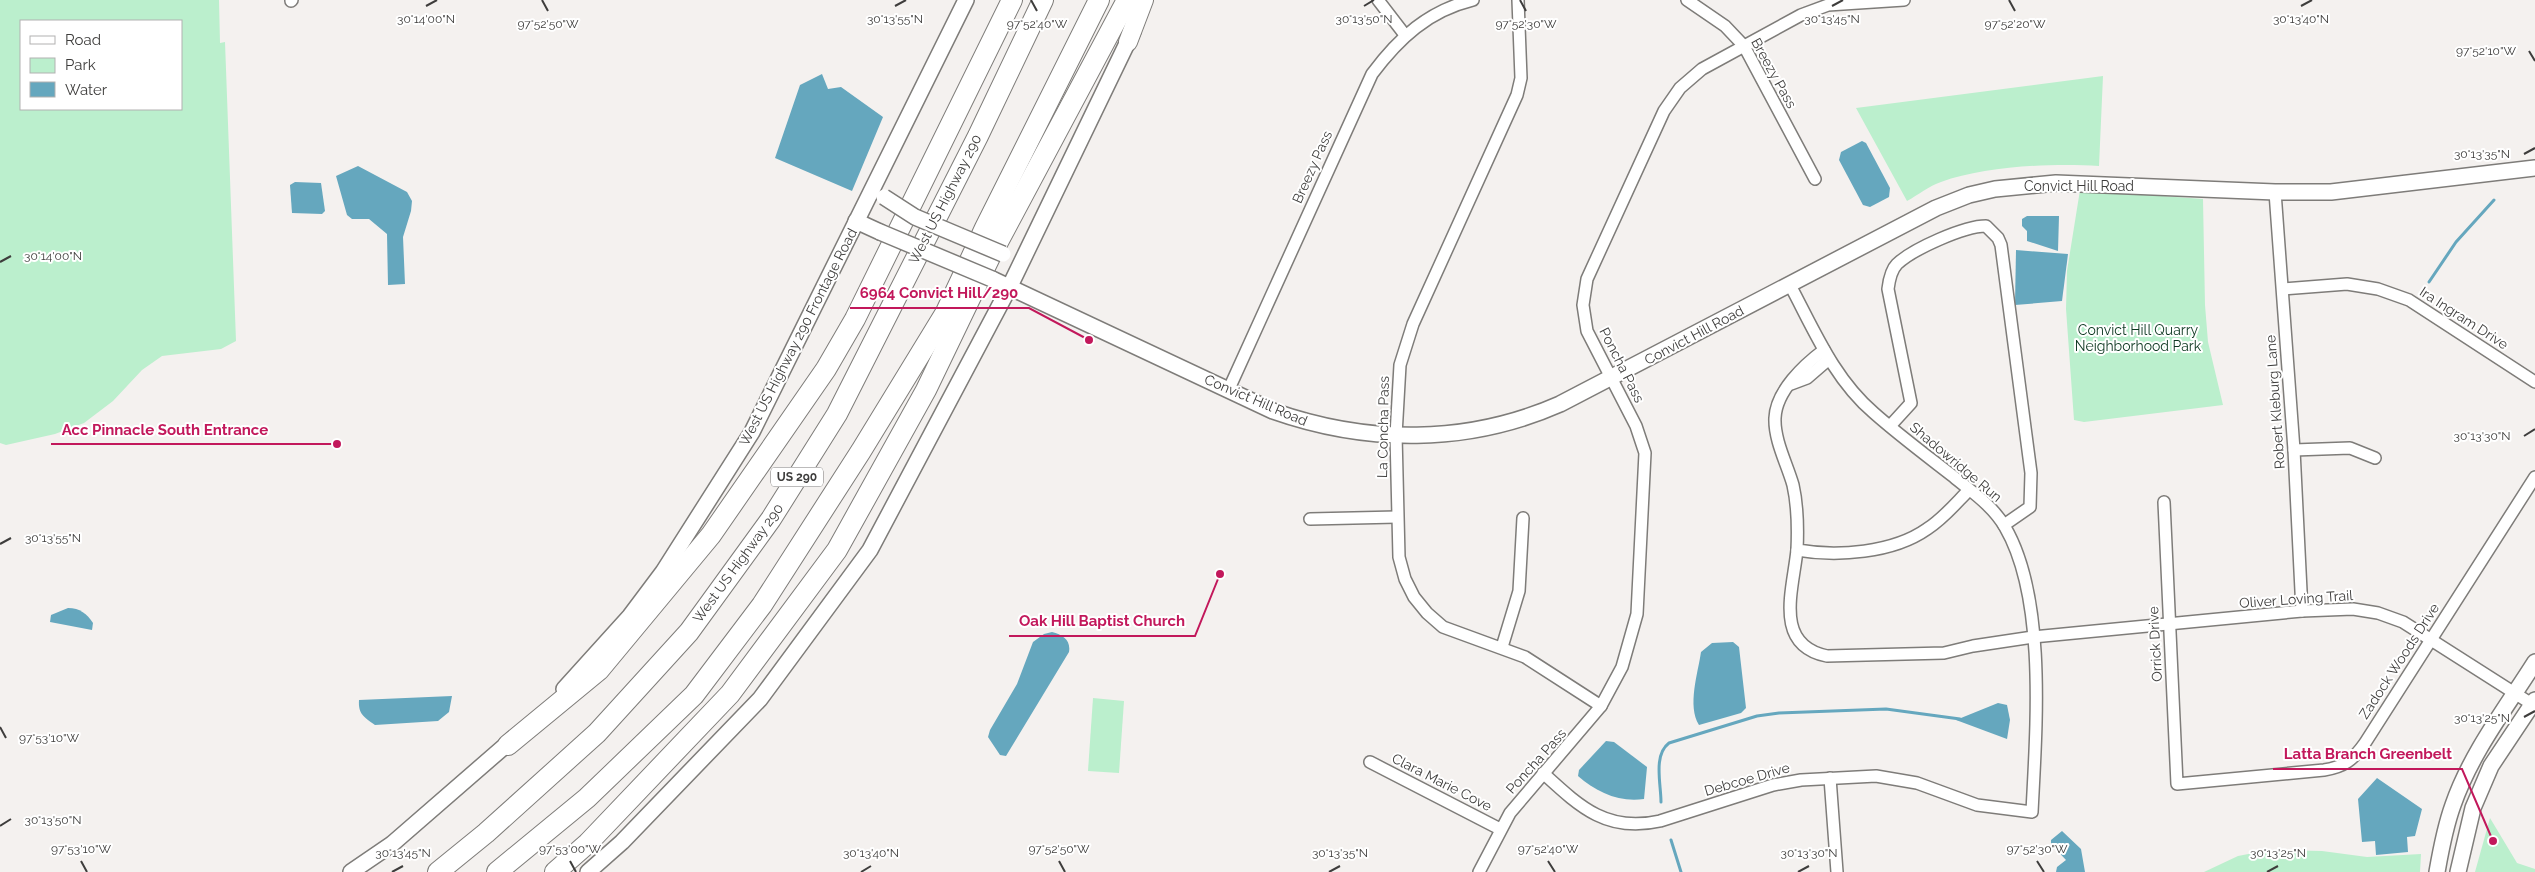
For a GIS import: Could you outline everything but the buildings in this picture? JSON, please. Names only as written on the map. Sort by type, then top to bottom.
[{"type":"highway","points":[[508,744],[599,670],[711,534],[826,370],[855,319],[1012,0]]},
{"type":"highway","name":"West US Highway 290","points":[[438,872],[486,833],[597,733],[689,632],[771,519],[837,414],[978,136],[1043,0]]},
{"type":"highway","name":"US 290","points":[[497,872],[586,798],[694,695],[762,605],[861,451],[946,312],[1099,0]]},
{"type":"highway","points":[[555,872],[588,843],[730,694],[837,550],[926,390],[1127,0]]},
{"type":"highway","points":[[996,256],[1042,115]]},
{"type":"main road","name":"West US Highway 290 Frontage Road","points":[[351,872],[399,838],[508,744],[584,668],[630,616],[663,572],[752,432],[966,0]]},
{"type":"main road","points":[[1128,42],[1144,0]]},
{"type":"main road","points":[[588,872],[622,842],[760,699],[870,550],[1010,286],[1148,0]]},
{"type":"main road","name":"Convict Hill Road","points":[[856,221],[1010,286],[1272,411],[1311,424],[1342,430],[1396,435],[1440,434],[1512,422],[1560,404],[1936,208],[1969,195],[1995,189],[2056,183],[2275,192],[2331,192],[2535,168]]},
{"type":"main road","points":[[880,173],[884,197],[915,217],[996,256],[1012,254],[1032,240]]},
{"type":"main road","points":[[2437,872],[2453,804],[2465,776],[2477,753],[2535,662]]},
{"type":"main road","points":[[2458,872],[2473,808],[2492,766],[2534,703]]},
{"type":"street","points":[[1378,0],[1405,34]]},
{"type":"street","name":"Breezy Pass","points":[[1228,390],[1372,74],[1405,34],[1432,15],[1473,0]]},
{"type":"street","name":"La Concha Pass","points":[[1518,0],[1521,78],[1517,95],[1413,324],[1399,374],[1396,435],[1397,518],[1401,567],[1408,588],[1420,606],[1435,621],[1451,631],[1502,647],[1534,662],[1601,706]]},
{"type":"street","name":"Breezy Pass","points":[[1687,0],[1725,26],[1744,46],[1815,178]]},
{"type":"street","name":"Poncha Pass","points":[[1479,872],[1500,829],[1520,800],[1592,720],[1601,706],[1622,667],[1636,621],[1646,466],[1640,436],[1587,331],[1583,305],[1587,279],[1664,111],[1680,88],[1702,69],[1828,2],[1904,0]]},
{"type":"street","name":"Robert Kleburg Lane","points":[[2275,192],[2294,450],[2302,611]]},
{"type":"street","points":[[1890,426],[1911,403],[1888,290],[1892,272],[1900,262],[1935,242],[1970,229],[1986,226],[1998,238],[2001,245],[2031,473],[2030,507],[2004,525]]},
{"type":"street","name":"Ira Ingram Drive","points":[[2283,289],[2347,284],[2386,292],[2409,300],[2535,382]]},
{"type":"street","name":"Shadowridge Run","points":[[1790,285],[1827,355],[1852,391],[1890,426],[1969,490],[1994,513],[2004,525],[2024,568],[2033,636],[2036,726],[2032,812]]},
{"type":"street","name":"Oliver Loving Trail","points":[[1827,355],[1807,364],[1779,401],[1775,418],[1778,439],[1793,486],[1798,516],[1790,628],[1796,638],[1814,653],[1827,656],[1944,653],[2033,636],[2336,608],[2373,611],[2403,622],[2534,703]]},
{"type":"street","points":[[2294,450],[2350,448],[2375,458]]},
{"type":"street","name":"Zadock Woods Drive","points":[[2177,784],[2324,770],[2347,764],[2356,756],[2365,743],[2535,478]]},
{"type":"street","points":[[1797,550],[1828,555],[1846,554],[1906,541],[1934,524],[1969,490]]},
{"type":"street","name":"Orrick Drive","points":[[2164,502],[2177,784]]},
{"type":"street","points":[[1310,519],[1397,518]]},
{"type":"street","points":[[1502,647],[1519,591],[1523,518]]},
{"type":"street","name":"Clara Marie Cove","points":[[1370,762],[1500,829]]},
{"type":"street","name":"Debcoe Drive","points":[[1543,773],[1589,812],[1618,823],[1638,824],[1660,821],[1773,785],[1830,778],[1891,777],[1917,782],[1977,805],[2032,812]]},
{"type":"street","points":[[1830,778],[1837,872]]},
{"type":"green space","points":[[0,0],[219,0],[220,43],[225,42],[236,341],[221,349],[162,356],[142,370],[113,401],[84,423],[55,434],[6,445],[0,443]]},
{"type":"green space","points":[[2103,76],[2099,166],[2019,167],[1978,172],[1937,184],[1907,201],[1856,108]]},
{"type":"green space","name":"Convict Hill Quarry Neighborhood Park","points":[[2080,190],[2203,199],[2205,305],[2208,342],[2223,405],[2084,422],[2074,420],[2066,309],[2067,271]]},
{"type":"green space","points":[[1093,698],[1124,701],[1119,773],[1088,771]]},
{"type":"green space","points":[[2490,818],[2517,863],[2535,869],[2535,872],[2475,872]]},
{"type":"green space","points":[[2269,850],[2322,851],[2367,857],[2421,854],[2420,872],[2204,872],[2238,856]]},
{"type":"water","points":[[822,74],[828,89],[841,87],[883,117],[852,191],[775,158],[800,85]]},
{"type":"water","points":[[1862,141],[1866,143],[1890,188],[1889,197],[1870,207],[1863,205],[1839,160],[1841,152]]},
{"type":"water","points":[[358,166],[407,192],[412,201],[403,237],[405,284],[388,285],[387,234],[369,219],[352,219],[347,215],[336,176]]},
{"type":"water","points":[[295,182],[321,183],[325,211],[322,214],[292,213],[290,185]]},
{"type":"water","points":[[2027,216],[2059,216],[2058,251],[2027,241],[2027,231],[2022,226],[2022,219]]},
{"type":"water","points":[[2016,250],[2068,254],[2062,301],[2015,305]]},
{"type":"water","points":[[68,608],[80,610],[86,614],[93,623],[92,630],[50,622],[51,615]]},
{"type":"water","points":[[1052,632],[1060,635],[1067,641],[1069,652],[1006,756],[1000,755],[988,737],[990,730],[1017,684],[1033,642],[1044,634]]},
{"type":"water","points":[[1733,642],[1739,647],[1746,708],[1741,713],[1699,725],[1694,709],[1694,699],[1701,652],[1712,643]]},
{"type":"water","points":[[452,696],[449,712],[438,721],[375,725],[362,715],[359,705],[359,700]]},
{"type":"water","points":[[1998,703],[2007,705],[2010,720],[2007,739],[1956,720]]},
{"type":"water","points":[[1606,741],[1614,742],[1647,767],[1644,799],[1617,798],[1600,791],[1578,776],[1579,770]]},
{"type":"water","points":[[2377,778],[2422,809],[2415,836],[2407,837],[2408,852],[2376,855],[2375,841],[2362,842],[2358,799]]},
{"type":"water","points":[[2062,831],[2081,849],[2085,872],[2056,872],[2057,867],[2066,860],[2051,844],[2051,840]]},
{"type":"waterway","points":[[2429,282],[2456,242],[2494,200]]},
{"type":"waterway","points":[[1661,802],[1659,762],[1664,748],[1669,743],[1757,716],[1779,713],[1886,709],[1960,719]]},
{"type":"waterway","points":[[1671,840],[1681,872]]},
{"type":"place","name":"6964 Convict Hill/290","points":[[1089,340]]},
{"type":"place","name":"Acc Pinnacle South Entrance","points":[[337,444]]},
{"type":"place","name":"Oak Hill Baptist Church","points":[[1220,574]]},
{"type":"place","name":"Latta Branch Greenbelt","points":[[2493,841]]}]
